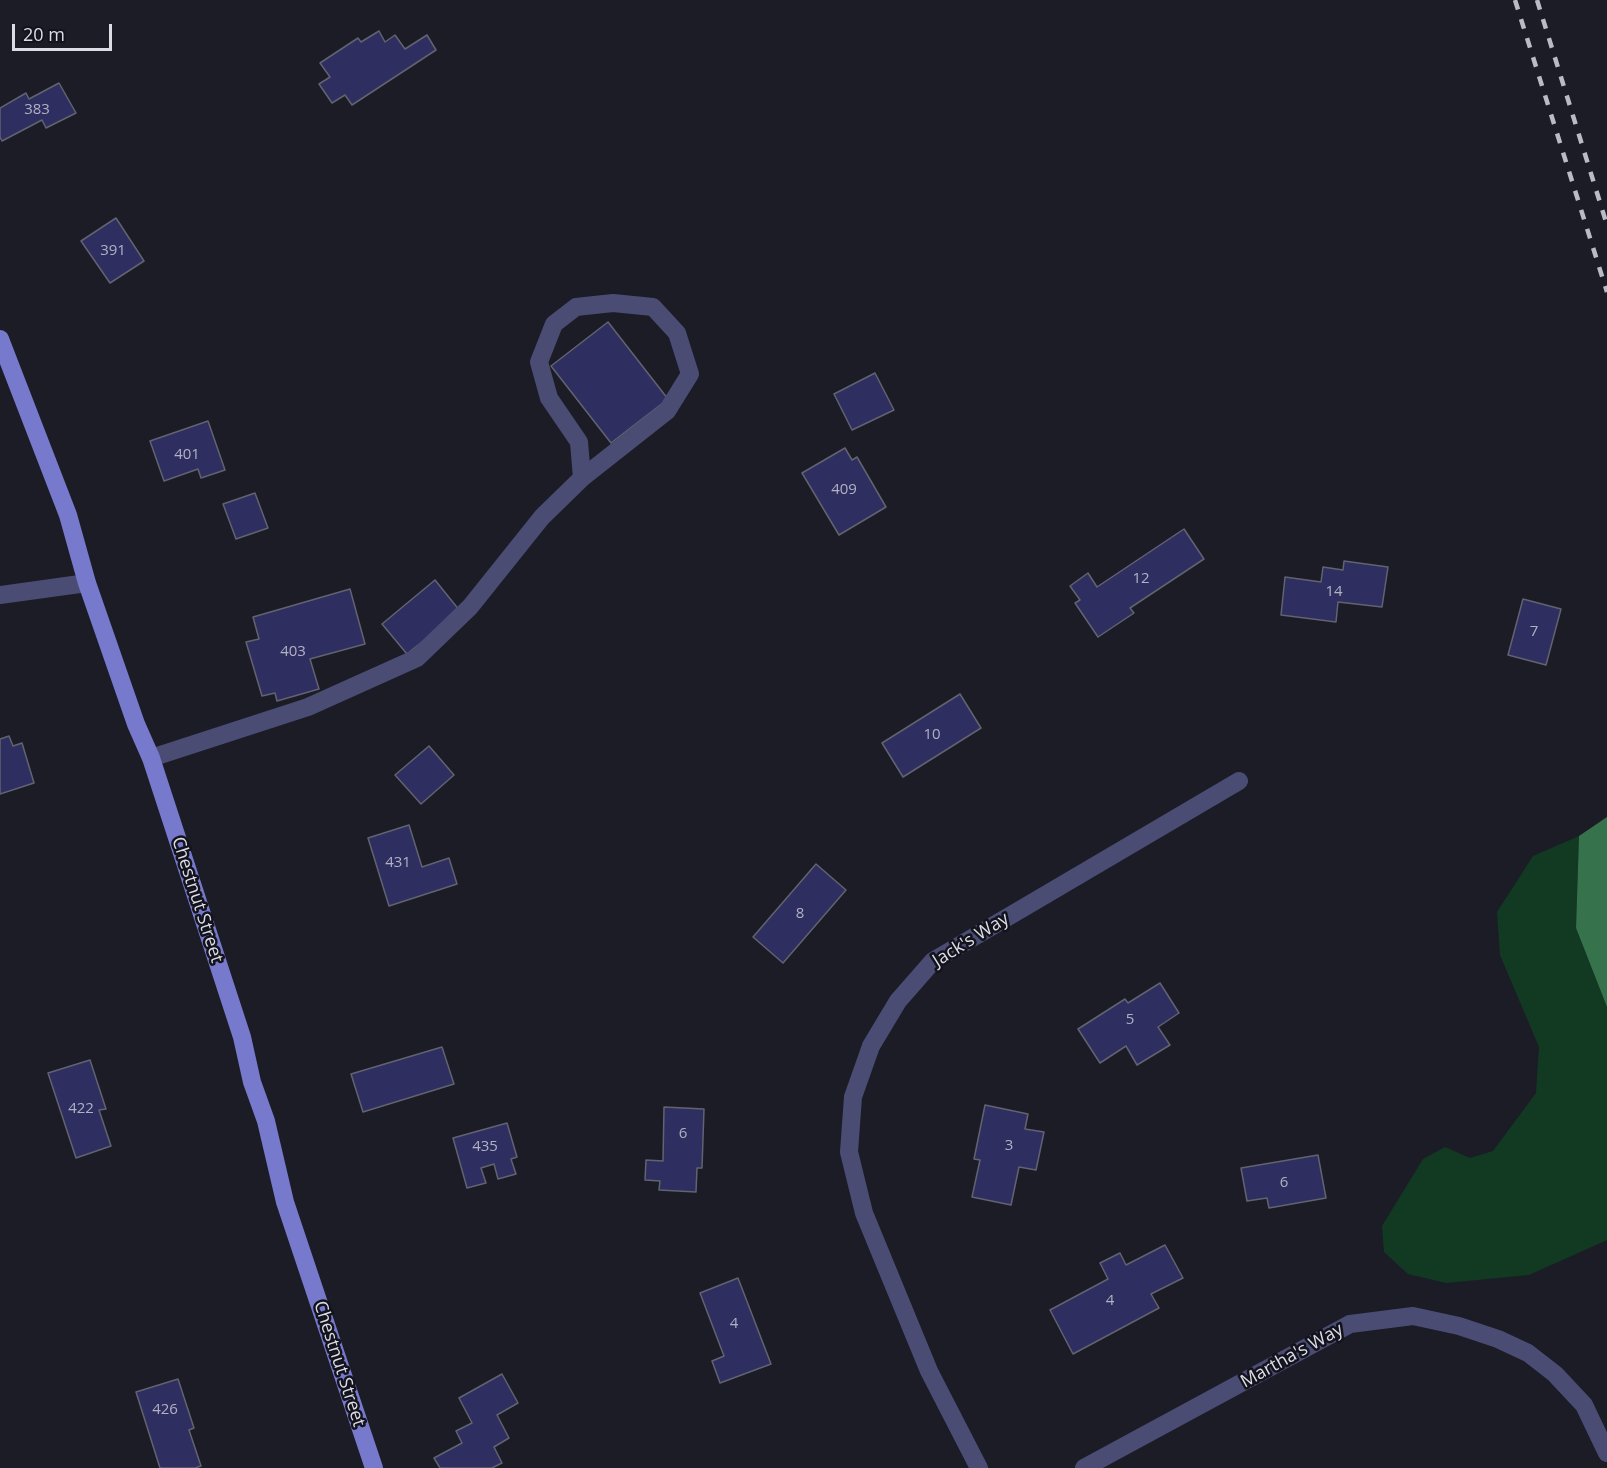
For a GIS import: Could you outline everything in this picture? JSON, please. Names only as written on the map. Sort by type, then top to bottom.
[{"type":"main road","name":"Chestnut Street","points":[[0,339],[69,515],[87,583],[135,724],[151,758],[242,1036],[252,1082],[266,1120],[285,1202],[374,1468]]},
{"type":"street","points":[[151,758],[308,707],[417,658],[470,607],[542,517],[582,478],[667,411],[690,374],[677,333],[653,307],[613,303],[576,307],[554,324],[539,362],[549,398],[579,442],[582,478]]},
{"type":"street","points":[[0,595],[87,583]]},
{"type":"street","name":"Jack's Way","points":[[979,1468],[930,1371],[864,1213],[849,1152],[853,1096],[871,1046],[898,1001],[933,961],[1239,781]]},
{"type":"street","name":"Martha's Way","points":[[1084,1468],[1350,1324],[1413,1316],[1468,1329],[1498,1339],[1528,1353],[1555,1374],[1584,1405],[1607,1453]]},
{"type":"shaded area","points":[[1607,817],[1607,1007],[1576,928],[1579,836]]},
{"type":"shaded area","points":[[1579,836],[1576,928],[1607,1007],[1607,1240],[1529,1275],[1446,1283],[1408,1274],[1384,1252],[1382,1226],[1423,1159],[1445,1147],[1470,1158],[1493,1151],[1536,1093],[1539,1047],[1500,955],[1497,912],[1533,856]]},
{"type":"building","points":[[379,31],[385,42],[395,35],[405,49],[427,35],[436,50],[352,105],[345,95],[332,103],[319,84],[330,77],[320,63],[358,38],[361,42]]},
{"type":"building","points":[[59,83],[76,113],[46,128],[42,120],[2,141],[0,108],[26,93],[29,99]]},
{"type":"building","points":[[116,218],[144,261],[110,283],[81,241]]},
{"type":"building","points":[[608,322],[668,399],[611,443],[551,366]]},
{"type":"building","points":[[875,373],[894,410],[852,430],[834,394]]},
{"type":"building","points":[[208,421],[225,470],[201,478],[198,469],[164,481],[150,441]]},
{"type":"building","points":[[845,448],[852,460],[857,457],[886,507],[839,535],[802,473]]},
{"type":"building","points":[[255,493],[268,528],[236,539],[223,504]]},
{"type":"building","points":[[1184,529],[1204,559],[1130,608],[1134,613],[1098,637],[1075,603],[1080,600],[1070,586],[1088,573],[1097,587]]},
{"type":"building","points":[[1344,561],[1388,567],[1382,607],[1338,602],[1336,622],[1281,615],[1285,577],[1321,582],[1323,567],[1343,570]]},
{"type":"building","points":[[435,580],[460,611],[407,654],[382,624]]},
{"type":"building","points":[[350,589],[365,644],[310,659],[319,689],[277,701],[275,693],[262,696],[246,642],[259,639],[253,617]]},
{"type":"building","points":[[1523,599],[1561,609],[1546,665],[1508,655]]},
{"type":"building","points":[[960,694],[981,728],[903,777],[882,743]]},
{"type":"building","points":[[9,736],[13,746],[22,743],[34,783],[0,794],[0,739]]},
{"type":"building","points":[[429,746],[454,775],[421,804],[395,775]]},
{"type":"building","points":[[409,825],[422,867],[449,858],[457,884],[389,906],[368,838]]},
{"type":"building","points":[[816,864],[846,890],[783,963],[753,937]]},
{"type":"building","points":[[1160,983],[1179,1013],[1158,1027],[1170,1045],[1137,1065],[1126,1046],[1100,1063],[1078,1029],[1125,999],[1128,1003]]},
{"type":"building","points":[[442,1047],[454,1084],[363,1112],[351,1074]]},
{"type":"building","points":[[90,1060],[106,1109],[99,1110],[111,1146],[76,1158],[48,1073]]},
{"type":"building","points":[[985,1105],[1028,1114],[1025,1129],[1044,1132],[1036,1170],[1019,1167],[1011,1205],[972,1197],[980,1160],[974,1159]]},
{"type":"building","points":[[664,1107],[704,1109],[702,1168],[697,1168],[696,1192],[659,1190],[660,1181],[645,1180],[646,1160],[663,1161]]},
{"type":"building","points":[[507,1123],[517,1157],[511,1159],[516,1174],[498,1179],[494,1164],[481,1168],[486,1183],[467,1188],[453,1138]]},
{"type":"building","points":[[1318,1155],[1326,1198],[1269,1208],[1267,1198],[1247,1201],[1241,1168]]},
{"type":"building","points":[[1165,1245],[1183,1278],[1151,1294],[1159,1308],[1073,1354],[1050,1310],[1108,1279],[1100,1263],[1120,1253],[1126,1265]]},
{"type":"building","points":[[738,1278],[771,1364],[720,1383],[712,1361],[724,1356],[700,1293]]},
{"type":"building","points":[[502,1374],[518,1403],[497,1415],[509,1438],[494,1447],[502,1463],[492,1468],[440,1468],[434,1458],[462,1443],[456,1431],[472,1423],[459,1398]]},
{"type":"building","points":[[178,1379],[194,1428],[189,1430],[201,1466],[160,1468],[136,1392]]},
{"type":"railway","points":[[1515,0],[1607,292]]},
{"type":"railway","points":[[1537,0],[1607,225]]}]
